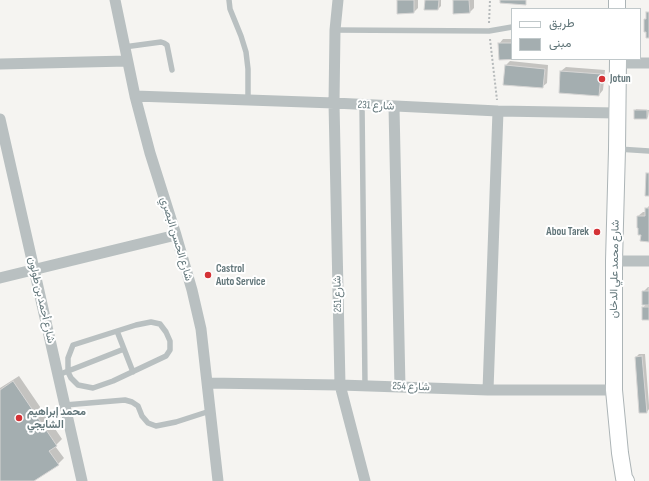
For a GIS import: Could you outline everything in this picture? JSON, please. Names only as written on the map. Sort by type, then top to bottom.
[{"type":"street","name":"شارع الحسن البصري","points":[[115,0],[135,96],[150,153],[192,290],[201,329],[218,481]]},
{"type":"street","name":"شارع 251","points":[[338,0],[335,30],[334,103],[340,385],[365,481]]},
{"type":"street","points":[[0,64],[127,61]]},
{"type":"street","points":[[618,61],[649,63]]},
{"type":"street","name":"شارع محمد علي الدخان","points":[[618,61],[614,261],[614,390],[624,480]]},
{"type":"street","name":"شارع 231","points":[[135,96],[334,103],[498,111],[617,113]]},
{"type":"street","points":[[394,107],[400,387]]},
{"type":"street","points":[[488,390],[498,111]]},
{"type":"street","name":"شارع أحمد بن طولون","points":[[0,119],[35,269],[63,374],[65,405],[82,481]]},
{"type":"street","points":[[0,278],[176,235]]},
{"type":"street","points":[[614,261],[649,262]]},
{"type":"street","name":"شارع 254","points":[[207,383],[340,385],[488,390],[614,390]]},
{"type":"lane","points":[[229,0],[230,8],[246,52],[248,69],[248,100]]},
{"type":"lane","points":[[335,30],[489,31],[511,27]]},
{"type":"lane","points":[[124,47],[160,42],[164,43],[167,45],[172,70]]},
{"type":"lane","points":[[362,105],[365,386]]},
{"type":"lane","points":[[617,149],[649,151]]},
{"type":"lane","points":[[151,322],[160,324],[170,341],[170,350],[166,356],[113,381],[93,388],[78,385],[63,374],[73,345],[136,325],[151,322]]},
{"type":"lane","points":[[117,331],[133,372]]},
{"type":"lane","points":[[63,374],[124,349]]},
{"type":"lane","points":[[65,405],[125,400],[138,406],[142,416],[148,423],[156,426],[176,422],[210,411]]},
{"type":"path","points":[[490,0],[489,31],[498,111]]},
{"type":"building","points":[[397,0],[414,0],[414,13],[397,14]]},
{"type":"building","points":[[425,0],[439,0],[438,10],[424,10]]},
{"type":"building","points":[[453,0],[469,0],[470,13],[453,14]]},
{"type":"building","points":[[500,0],[526,0],[526,5],[500,3]]},
{"type":"building","points":[[646,12],[649,12],[649,38],[646,38],[646,32],[644,32],[644,19],[646,19]]},
{"type":"building","points":[[498,43],[511,43],[511,59],[499,60]]},
{"type":"building","points":[[505,65],[545,69],[543,88],[503,85]]},
{"type":"building","points":[[560,71],[601,74],[599,96],[559,93]]},
{"type":"building","points":[[634,110],[647,110],[647,119],[634,119]]},
{"type":"building","points":[[646,173],[649,173],[649,196],[645,196]]},
{"type":"building","points":[[645,208],[649,208],[649,242],[640,241],[641,235],[638,235],[637,228],[637,216],[645,216]]},
{"type":"building","points":[[642,291],[649,291],[649,305],[642,305]]},
{"type":"building","points":[[642,307],[649,307],[649,320],[642,320]]},
{"type":"building","points":[[642,356],[647,413],[639,413],[635,357]]},
{"type":"building","name":"محمد إبراهيم الشايجي","points":[[13,381],[57,446],[49,451],[59,465],[34,481],[0,481],[0,390]]},
{"type":"place","name":"Jotun","points":[[602,79]]},
{"type":"place","name":"Abou Tarek","points":[[597,232]]},
{"type":"place","name":"Castrol Auto Service","points":[[208,275]]},
{"type":"place","name":"محمد إبراهيم الشايجي","points":[[19,418]]}]
